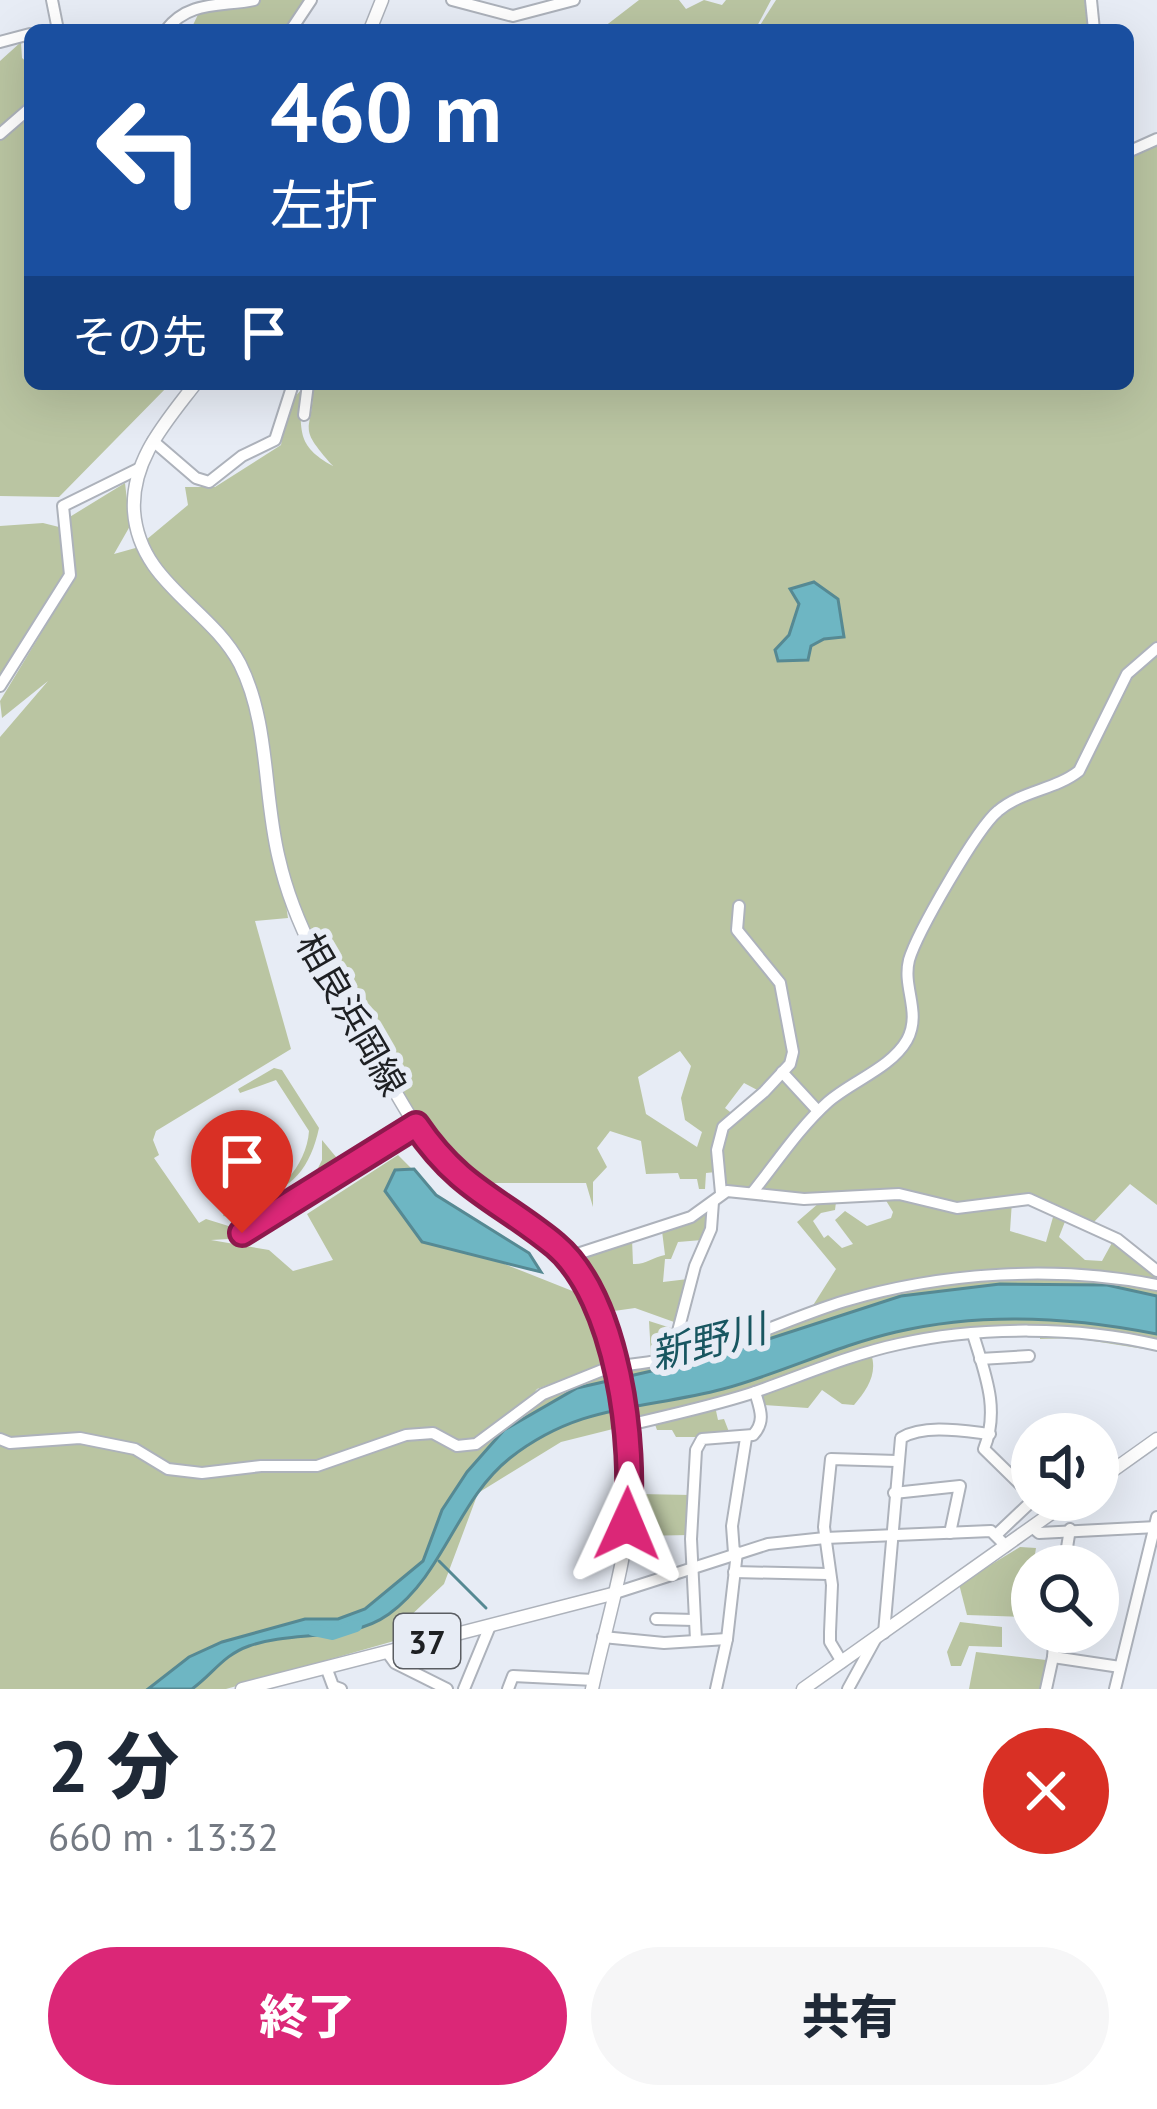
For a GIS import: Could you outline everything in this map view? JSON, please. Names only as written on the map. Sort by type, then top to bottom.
[{"type":"main road","name":"相良浜岡線","points":[[191,390],[153,441],[140,468],[134,515],[148,558],[167,585],[225,640],[249,685],[260,728],[277,853],[296,916],[314,956],[416,1125],[462,1181],[568,1257],[602,1312],[615,1367],[630,1499],[593,1684]]},
{"type":"main road","points":[[1119,1465],[1157,1439]]},
{"type":"main road","points":[[803,1689],[880,1636],[1001,1540],[1041,1521]]},
{"type":"main road","name":"37","points":[[242,1689],[612,1594]]},
{"type":"street","points":[[172,24],[183,13],[217,2],[254,0]]},
{"type":"street","points":[[452,0],[500,15],[520,15],[574,0]]},
{"type":"street","points":[[518,0],[520,15]]},
{"type":"street","points":[[0,134],[24,113]]},
{"type":"street","points":[[153,441],[189,473],[209,482],[242,456],[275,440],[291,390]]},
{"type":"street","points":[[304,416],[307,390]]},
{"type":"street","points":[[0,686],[70,575],[63,506],[140,468]]},
{"type":"street","points":[[752,1193],[818,1111],[906,1042],[914,1017],[906,974],[912,951],[982,831],[996,812],[1079,771],[1127,674],[1157,648]]},
{"type":"street","points":[[671,1358],[695,1266],[711,1229],[723,1127],[790,1064],[793,1038],[780,983],[736,930],[739,905]]},
{"type":"street","points":[[782,1072],[818,1111]]},
{"type":"street","points":[[242,1233],[416,1125]]},
{"type":"street","points":[[568,1257],[691,1217],[717,1197],[899,1194],[957,1208],[1029,1199],[1044,1203],[1117,1239],[1157,1270]]},
{"type":"street","points":[[0,1439],[10,1443],[80,1438],[135,1449],[168,1469],[202,1473],[317,1466],[406,1435],[434,1432],[457,1446],[476,1444],[543,1394],[615,1367],[671,1358],[845,1301],[922,1283],[1036,1275],[1102,1276],[1157,1285]]},
{"type":"street","points":[[623,1424],[755,1392],[878,1349],[973,1334],[1075,1332],[1157,1345]]},
{"type":"street","points":[[973,1334],[992,1396],[990,1434],[984,1449],[1011,1475]]},
{"type":"street","points":[[980,1359],[1029,1356]]},
{"type":"street","points":[[696,1640],[691,1568],[698,1443],[702,1438],[746,1438],[760,1427],[755,1392]]},
{"type":"street","points":[[848,1689],[880,1636],[897,1461],[904,1434],[956,1430],[990,1434]]},
{"type":"street","points":[[716,1689],[727,1640],[735,1553],[732,1526],[746,1438]]},
{"type":"street","points":[[842,1662],[830,1642],[832,1585],[824,1538],[831,1459],[897,1461]]},
{"type":"street","points":[[894,1492],[960,1486],[950,1533]]},
{"type":"street","points":[[612,1594],[735,1553],[824,1538],[991,1532],[1001,1540],[1016,1521]]},
{"type":"street","points":[[1032,1527],[1040,1532],[1156,1524],[1115,1689]]},
{"type":"street","points":[[1067,1545],[1070,1529]]},
{"type":"street","points":[[734,1572],[828,1574]]},
{"type":"street","points":[[656,1619],[694,1620]]},
{"type":"street","points":[[464,1689],[490,1626]]},
{"type":"street","points":[[603,1637],[664,1643],[727,1640]]},
{"type":"street","points":[[387,1652],[395,1663],[446,1689]]},
{"type":"street","points":[[1046,1689],[1053,1653]]},
{"type":"street","points":[[1053,1657],[1120,1667]]},
{"type":"street","points":[[326,1667],[333,1687]]},
{"type":"street","points":[[508,1689],[513,1676],[593,1684]]},
{"type":"green space","points":[[205,0],[310,0],[295,24],[193,24]]},
{"type":"green space","points":[[639,0],[679,0],[686,9],[704,0],[722,5],[726,0],[771,0],[758,24],[608,24]]},
{"type":"green space","points":[[776,0],[1091,0],[1091,24],[761,24]]},
{"type":"green space","points":[[21,42],[24,390],[164,390],[59,497],[0,496],[0,61]]},
{"type":"green space","points":[[1157,145],[1157,1205],[1130,1184],[1093,1223],[1068,1214],[1059,1237],[1085,1260],[1102,1261],[1113,1241],[1139,1256],[1157,1275],[1157,1284],[1065,1277],[1157,1287],[1157,1342],[1113,1332],[1068,1334],[1157,1347],[1157,1351],[1074,1338],[1040,1339],[1040,1333],[918,1340],[829,1360],[706,1406],[715,1406],[718,1420],[724,1419],[731,1437],[676,1437],[672,1430],[657,1430],[653,1419],[561,1442],[478,1493],[444,1584],[405,1621],[397,1622],[401,1639],[226,1689],[0,1689],[0,737],[48,681],[2,718],[0,701],[72,582],[75,564],[68,518],[125,483],[130,526],[114,554],[139,547],[153,568],[140,545],[188,505],[185,487],[215,487],[281,445],[287,406],[300,391],[306,444],[333,466],[310,434],[313,390],[1134,390],[1134,154]],"holes":[[[278,853],[301,926],[353,1018],[437,1147],[478,1183],[586,1183],[593,1207],[593,1182],[607,1167],[597,1148],[610,1131],[641,1141],[646,1174],[678,1173],[680,1179],[697,1179],[699,1189],[705,1189],[706,1173],[716,1172],[716,1148],[720,1134],[734,1115],[725,1108],[744,1083],[763,1093],[718,1143],[724,1186],[757,1188],[779,1197],[882,1194],[893,1212],[891,1218],[867,1226],[845,1211],[835,1220],[853,1244],[842,1248],[828,1235],[824,1238],[813,1221],[835,1210],[836,1202],[819,1203],[797,1222],[836,1269],[812,1307],[878,1287],[912,1285],[832,1306],[691,1359],[606,1375],[541,1395],[519,1413],[537,1389],[602,1365],[604,1355],[585,1296],[502,1263],[422,1241],[384,1191],[395,1170],[412,1169],[398,1155],[307,1214],[333,1260],[293,1271],[269,1250],[211,1240],[229,1239],[235,1228],[206,1219],[199,1223],[154,1158],[159,1155],[153,1140],[156,1131],[291,1049],[255,921],[288,918]],[[680,1051],[691,1066],[681,1098],[685,1120],[702,1132],[697,1147],[646,1114],[638,1077]],[[1029,1199],[1055,1210],[1046,1242],[1010,1231],[1012,1201]]]},
{"type":"green space","points":[[43,523],[59,527],[66,574],[0,678],[0,526]]},
{"type":"green space","points":[[274,1068],[282,1070],[319,1128],[310,1157],[294,1178],[272,1192],[242,1196],[246,1205],[271,1201],[317,1170],[322,1140],[341,1163],[246,1224],[243,1219],[223,1216],[233,1193],[269,1184],[282,1174],[288,1178],[308,1137],[309,1131],[276,1080],[240,1093],[238,1089]]},
{"type":"green space","points":[[707,1206],[710,1231],[702,1240],[678,1242],[671,1259],[665,1259],[663,1282],[688,1279],[689,1293],[674,1322],[635,1308],[607,1312],[577,1257],[632,1239],[633,1264],[665,1255],[662,1231]]},
{"type":"green space","points":[[649,1321],[671,1328],[666,1354],[651,1356]]},
{"type":"green space","points":[[871,1354],[870,1381],[854,1405],[842,1404],[822,1390],[808,1408],[764,1405],[758,1391]]},
{"type":"green space","points":[[639,1494],[691,1495],[691,1535],[635,1536]]},
{"type":"green space","points":[[1011,1552],[1011,1617],[967,1615],[959,1584]]},
{"type":"green space","points":[[960,1622],[1002,1627],[1002,1647],[969,1646],[961,1666],[951,1666],[947,1652]]},
{"type":"green space","points":[[976,1652],[1046,1660],[1040,1689],[969,1689]]},
{"type":"water","points":[[814,582],[838,599],[844,637],[811,646],[808,660],[778,661],[775,650],[789,635],[799,604],[790,589]]},
{"type":"water","points":[[414,1169],[436,1195],[529,1253],[541,1272],[422,1242],[385,1191],[395,1170]]},
{"type":"water","points":[[1000,1284],[1107,1285],[1157,1296],[1157,1334],[1026,1319],[961,1321],[874,1338],[723,1389],[587,1418],[536,1440],[492,1475],[424,1578],[389,1614],[339,1633],[249,1646],[192,1689],[148,1689],[189,1657],[222,1642],[305,1619],[338,1619],[365,1609],[423,1561],[442,1510],[504,1430],[577,1388],[713,1357],[901,1296]]},
{"type":"waterway","points":[[439,1561],[486,1608]]},
{"type":"waterway","name":"新野川","points":[[313,1630],[332,1634],[356,1626]]},
{"type":"route","points":[[242,1233],[416,1125],[462,1181],[559,1248],[594,1295],[607,1330],[620,1396],[629,1476],[627,1524]]}]
